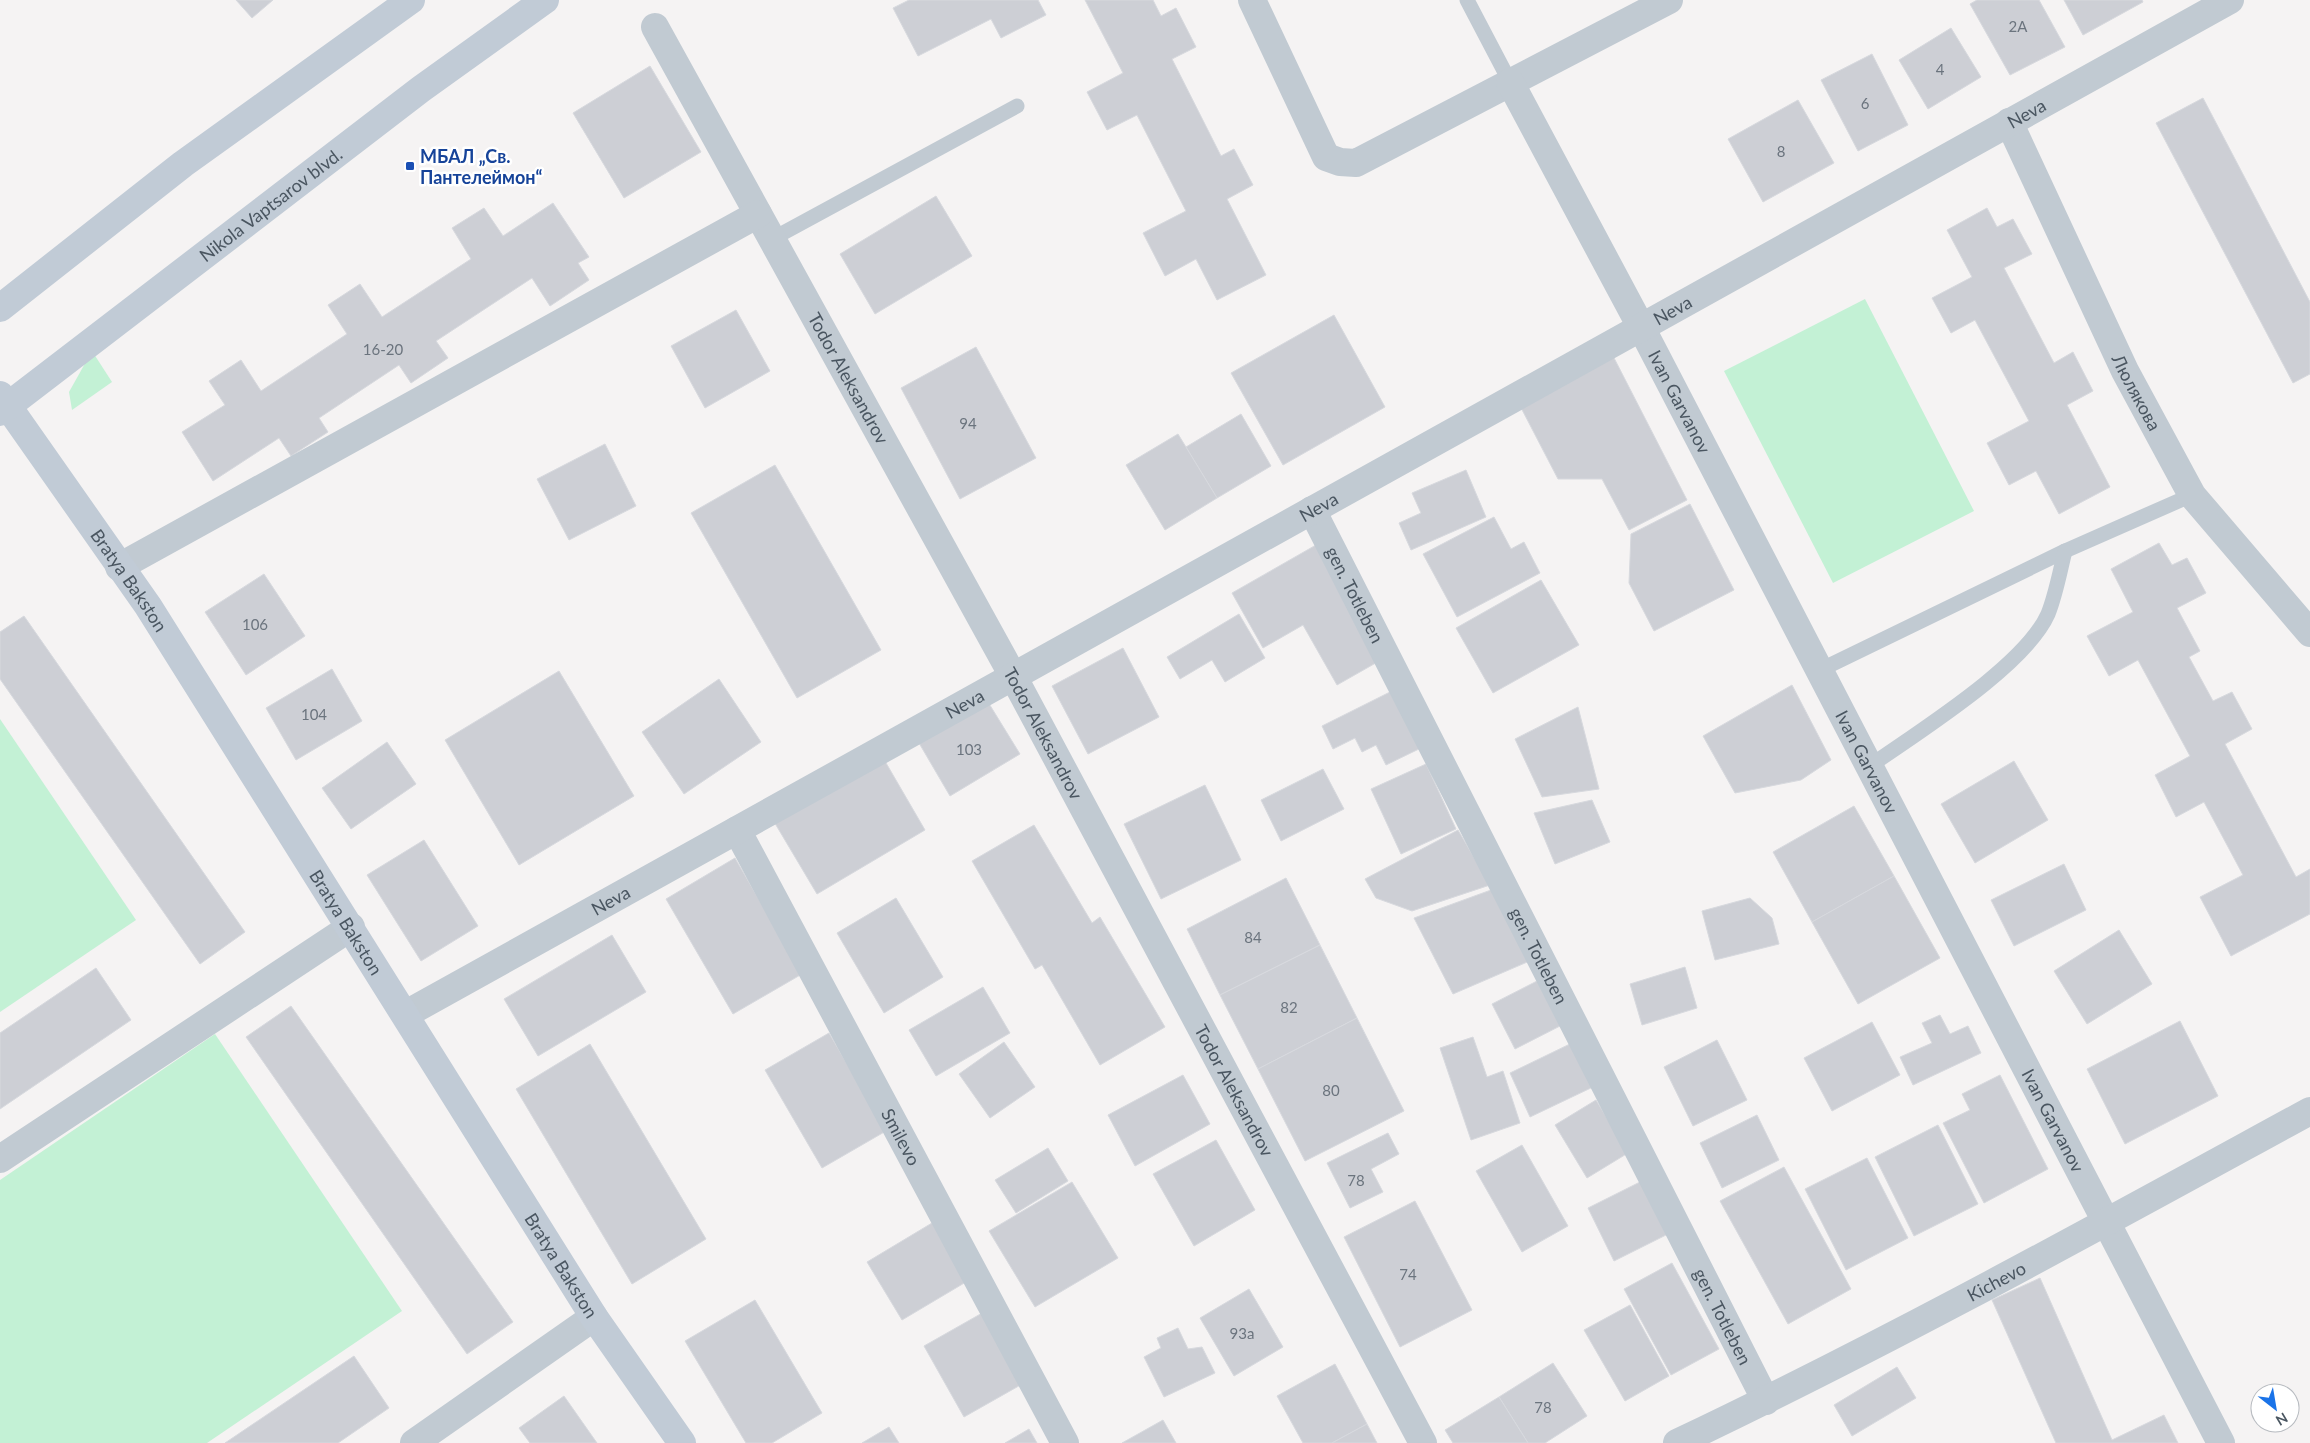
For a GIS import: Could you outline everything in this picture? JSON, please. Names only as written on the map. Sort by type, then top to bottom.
[{"type":"street","points":[[0,308],[183,164],[412,0]]},
{"type":"street","name":"Nikola Vaptsarov blvd.","points":[[2,404],[421,89],[545,0]]},
{"type":"street","points":[[1252,0],[1326,157],[1340,162],[1356,163],[1510,82],[1652,4]]},
{"type":"street","name":"Neva","points":[[406,1014],[2230,0]]},
{"type":"street","name":"Todor Aleksandrov","points":[[656,27],[1013,676],[1423,1443]]},
{"type":"street","name":"Ivan Garvanov","points":[[1510,82],[1641,327],[2221,1443]]},
{"type":"street","name":"Люлякова","points":[[2009,122],[2125,371],[2192,495],[2310,633]]},
{"type":"street","points":[[119,567],[758,214]]},
{"type":"street","name":"Bratya Bakston","points":[[2,404],[148,606],[406,1014],[594,1317],[682,1443]]},
{"type":"street","name":"gen. Totleben","points":[[1312,510],[1766,1401]]},
{"type":"street","name":"Smilevo","points":[[737,830],[1065,1443]]},
{"type":"street","points":[[0,1159],[351,927]]},
{"type":"street","name":"Kichevo","points":[[1677,1443],[1766,1401],[2107,1222],[2310,1111]]},
{"type":"street","points":[[414,1443],[594,1317]]},
{"type":"lane","points":[[1467,0],[1510,82]]},
{"type":"lane","points":[[772,239],[1017,106]]},
{"type":"lane","points":[[1820,670],[2065,551],[2192,495]]},
{"type":"lane","points":[[1870,766],[1966,697],[2023,650],[2048,614],[2065,551]]},
{"type":"green space","points":[[1865,299],[1974,511],[1833,583],[1724,371]]},
{"type":"green space","points":[[92,351],[112,382],[72,410],[69,392]]},
{"type":"green space","points":[[0,719],[136,920],[0,1012]]},
{"type":"green space","points":[[215,1034],[402,1311],[207,1443],[0,1443],[0,1180]]},
{"type":"building","points":[[236,0],[273,0],[252,18]]},
{"type":"building","points":[[909,0],[1038,0],[1046,15],[1001,38],[991,19],[918,56],[893,8]]},
{"type":"building","points":[[1085,0],[1153,0],[1161,16],[1176,8],[1196,47],[1172,59],[1221,156],[1234,149],[1253,185],[1227,199],[1266,275],[1217,300],[1196,259],[1165,276],[1143,233],[1186,211],[1137,115],[1107,130],[1087,92],[1123,73]]},
{"type":"building","points":[[1977,0],[2039,0],[2065,47],[2010,75],[1970,4]]},
{"type":"building","points":[[2064,0],[2142,0],[2143,2],[2083,35]]},
{"type":"building","points":[[1951,28],[1981,77],[1928,109],[1899,60]]},
{"type":"building","points":[[1872,54],[1908,125],[1858,151],[1821,80]]},
{"type":"building","points":[[650,66],[701,152],[624,198],[573,113]]},
{"type":"building","points":[[2203,98],[2310,302],[2310,374],[2293,383],[2156,123]]},
{"type":"building","points":[[1798,100],[1834,163],[1763,202],[1728,139]]},
{"type":"building","points":[[936,196],[972,256],[875,314],[840,254]]},
{"type":"building","points":[[553,203],[589,257],[578,263],[589,280],[550,306],[532,278],[436,341],[448,358],[411,383],[399,365],[319,418],[328,432],[291,456],[279,438],[213,481],[182,432],[225,405],[209,381],[241,360],[261,391],[347,334],[328,305],[360,284],[382,317],[471,259],[452,228],[484,208],[503,236]]},
{"type":"building","points":[[1987,208],[1997,227],[2013,219],[2032,254],[2004,268],[2054,363],[2073,352],[2093,391],[2067,405],[2110,487],[2059,514],[2036,471],[2009,485],[1987,443],[2029,421],[1975,320],[1951,333],[1932,298],[1972,277],[1947,230]]},
{"type":"building","points":[[736,310],[770,371],[705,408],[671,346]]},
{"type":"building","points":[[1334,315],[1385,407],[1283,465],[1231,373]]},
{"type":"building","points":[[976,347],[1036,458],[960,499],[901,388]]},
{"type":"building","points":[[1612,354],[1687,500],[1629,530],[1602,479],[1558,479],[1518,402]]},
{"type":"building","points":[[1241,414],[1271,466],[1217,498],[1186,447]]},
{"type":"building","points":[[1178,434],[1217,498],[1165,530],[1126,465]]},
{"type":"building","points":[[605,444],[636,506],[569,540],[537,479]]},
{"type":"building","points":[[775,465],[881,650],[797,698],[691,513]]},
{"type":"building","points":[[1466,470],[1486,517],[1411,550],[1399,523],[1421,513],[1412,493]]},
{"type":"building","points":[[1690,504],[1734,590],[1654,631],[1629,583],[1631,534]]},
{"type":"building","points":[[1494,517],[1511,549],[1524,542],[1540,573],[1457,617],[1423,554]]},
{"type":"building","points":[[2159,543],[2172,565],[2187,558],[2206,593],[2177,608],[2200,651],[2189,657],[2213,701],[2232,692],[2252,729],[2225,744],[2296,877],[2310,869],[2310,914],[2231,956],[2200,897],[2243,875],[2204,802],[2176,817],[2155,775],[2190,756],[2138,660],[2109,676],[2087,636],[2133,612],[2111,569]]},
{"type":"building","points":[[1316,545],[1381,660],[1337,685],[1303,625],[1263,648],[1232,593]]},
{"type":"building","points":[[264,574],[305,636],[246,675],[205,612]]},
{"type":"building","points":[[1541,580],[1579,645],[1493,693],[1456,628]]},
{"type":"building","points":[[1239,614],[1265,658],[1225,682],[1212,660],[1180,679],[1167,657]]},
{"type":"building","points":[[24,616],[245,932],[200,964],[0,679],[0,632]]},
{"type":"building","points":[[1123,648],[1159,717],[1088,754],[1052,686]]},
{"type":"building","points":[[332,669],[362,721],[296,760],[266,708]]},
{"type":"building","points":[[559,671],[634,796],[519,865],[445,740]]},
{"type":"building","points":[[719,679],[761,742],[684,794],[642,732]]},
{"type":"building","points":[[1792,685],[1831,760],[1801,780],[1735,793],[1703,736]]},
{"type":"building","points":[[1392,691],[1421,748],[1386,765],[1376,745],[1362,752],[1355,738],[1333,749],[1322,726]]},
{"type":"building","points":[[988,702],[1020,754],[950,796],[919,743]]},
{"type":"building","points":[[1578,707],[1599,789],[1542,797],[1515,739]]},
{"type":"building","points":[[387,742],[416,784],[351,829],[322,788]]},
{"type":"building","points":[[882,756],[925,830],[817,894],[773,820]]},
{"type":"building","points":[[2014,761],[2048,820],[1975,863],[1941,804]]},
{"type":"building","points":[[1426,764],[1456,829],[1401,854],[1371,789]]},
{"type":"building","points":[[1323,769],[1344,809],[1281,841],[1261,800]]},
{"type":"building","points":[[1205,785],[1241,860],[1161,899],[1124,824]]},
{"type":"building","points":[[1592,800],[1610,842],[1555,864],[1534,813]]},
{"type":"building","points":[[1854,806],[1894,876],[1812,922],[1773,852]]},
{"type":"building","points":[[1034,825],[1092,923],[1100,917],[1165,1027],[1100,1065],[1042,965],[1035,969],[972,861]]},
{"type":"building","points":[[1458,830],[1490,885],[1412,911],[1376,898],[1365,879]]},
{"type":"building","points":[[424,840],[478,926],[421,961],[367,875]]},
{"type":"building","points":[[735,858],[802,974],[733,1014],[666,899]]},
{"type":"building","points":[[2064,864],[2086,910],[2014,946],[1991,900]]},
{"type":"building","points":[[1894,876],[1940,958],[1858,1004],[1812,922]]},
{"type":"building","points":[[1286,878],[1320,945],[1220,995],[1187,929]]},
{"type":"building","points":[[1491,890],[1532,960],[1453,994],[1414,918]]},
{"type":"building","points":[[896,898],[943,977],[884,1013],[837,933]]},
{"type":"building","points":[[1750,898],[1772,918],[1779,944],[1715,960],[1702,911]]},
{"type":"building","points":[[2119,930],[2152,984],[2087,1024],[2054,971]]},
{"type":"building","points":[[612,935],[646,992],[538,1056],[504,999]]},
{"type":"building","points":[[1320,945],[1357,1018],[1258,1069],[1220,995]]},
{"type":"building","points":[[1685,967],[1697,1008],[1642,1025],[1630,984]]},
{"type":"building","points":[[96,968],[131,1020],[0,1109],[0,1033]]},
{"type":"building","points":[[1539,980],[1562,1025],[1515,1049],[1492,1004]]},
{"type":"building","points":[[983,987],[1010,1033],[936,1076],[909,1030]]},
{"type":"building","points":[[291,1006],[513,1322],[467,1354],[246,1037]]},
{"type":"building","points":[[1940,1015],[1950,1034],[1968,1026],[1981,1053],[1913,1085],[1900,1057],[1932,1043],[1922,1023]]},
{"type":"building","points":[[1357,1018],[1404,1111],[1305,1161],[1258,1069]]},
{"type":"building","points":[[2180,1021],[2218,1096],[2125,1144],[2087,1069]]},
{"type":"building","points":[[1872,1022],[1900,1075],[1832,1111],[1804,1058]]},
{"type":"building","points":[[829,1033],[886,1131],[822,1168],[765,1070]]},
{"type":"building","points":[[1473,1037],[1487,1077],[1503,1071],[1520,1123],[1471,1140],[1440,1048]]},
{"type":"building","points":[[1717,1040],[1747,1100],[1693,1126],[1664,1067]]},
{"type":"building","points":[[1004,1042],[1035,1087],[990,1118],[959,1074]]},
{"type":"building","points":[[1574,1042],[1595,1086],[1530,1117],[1510,1073]]},
{"type":"building","points":[[590,1044],[706,1239],[632,1284],[516,1089]]},
{"type":"building","points":[[1183,1075],[1210,1124],[1135,1166],[1108,1115]]},
{"type":"building","points":[[2000,1075],[2048,1169],[1984,1203],[1943,1123],[1970,1110],[1962,1094]]},
{"type":"building","points":[[1596,1100],[1628,1153],[1587,1178],[1555,1125]]},
{"type":"building","points":[[1757,1115],[1779,1160],[1722,1188],[1700,1143]]},
{"type":"building","points":[[1938,1125],[1978,1204],[1914,1236],[1875,1157]]},
{"type":"building","points":[[1388,1133],[1399,1154],[1371,1169],[1383,1192],[1350,1208],[1327,1163]]},
{"type":"building","points":[[1216,1140],[1255,1210],[1194,1246],[1153,1174]]},
{"type":"building","points":[[1522,1145],[1568,1226],[1522,1252],[1476,1171]]},
{"type":"building","points":[[1048,1148],[1068,1181],[1016,1213],[995,1180]]},
{"type":"building","points":[[1867,1158],[1908,1238],[1846,1270],[1805,1189]]},
{"type":"building","points":[[1784,1167],[1851,1289],[1788,1324],[1720,1201]]},
{"type":"building","points":[[1644,1180],[1670,1233],[1614,1261],[1588,1208]]},
{"type":"building","points":[[1072,1182],[1118,1258],[1035,1307],[989,1231]]},
{"type":"building","points":[[1415,1201],[1472,1310],[1400,1347],[1344,1237]]},
{"type":"building","points":[[937,1220],[971,1279],[902,1320],[867,1262]]},
{"type":"building","points":[[1672,1263],[1719,1349],[1671,1375],[1624,1289]]},
{"type":"building","points":[[2040,1278],[2112,1440],[2164,1415],[2178,1443],[2056,1443],[1992,1300]]},
{"type":"building","points":[[1249,1289],[1283,1347],[1234,1376],[1200,1318]]},
{"type":"building","points":[[755,1300],[822,1413],[772,1443],[746,1443],[685,1341]]},
{"type":"building","points":[[1630,1305],[1669,1376],[1625,1401],[1584,1330]]},
{"type":"building","points":[[984,1312],[1024,1383],[964,1417],[924,1346]]},
{"type":"building","points":[[1178,1328],[1188,1349],[1202,1347],[1215,1373],[1164,1397],[1144,1357],[1161,1348],[1157,1338]]},
{"type":"building","points":[[354,1356],[389,1408],[338,1443],[225,1443]]},
{"type":"building","points":[[1553,1363],[1587,1416],[1545,1443],[1528,1443],[1499,1397]]},
{"type":"building","points":[[1335,1364],[1367,1424],[1332,1443],[1303,1443],[1277,1396]]},
{"type":"building","points":[[1897,1367],[1916,1398],[1852,1436],[1834,1405]]},
{"type":"building","points":[[564,1396],[597,1443],[530,1443],[519,1428]]},
{"type":"building","points":[[1499,1397],[1528,1443],[1453,1443],[1445,1430]]},
{"type":"building","points":[[1163,1420],[1176,1443],[1122,1443]]},
{"type":"building","points":[[1367,1424],[1377,1443],[1332,1443]]},
{"type":"building","points":[[889,1427],[899,1443],[862,1443]]},
{"type":"building","points":[[1029,1429],[1037,1443],[1005,1443]]},
{"type":"place","name":"МБАЛ „Св. Пантелеймон“","points":[[410,166]]}]
